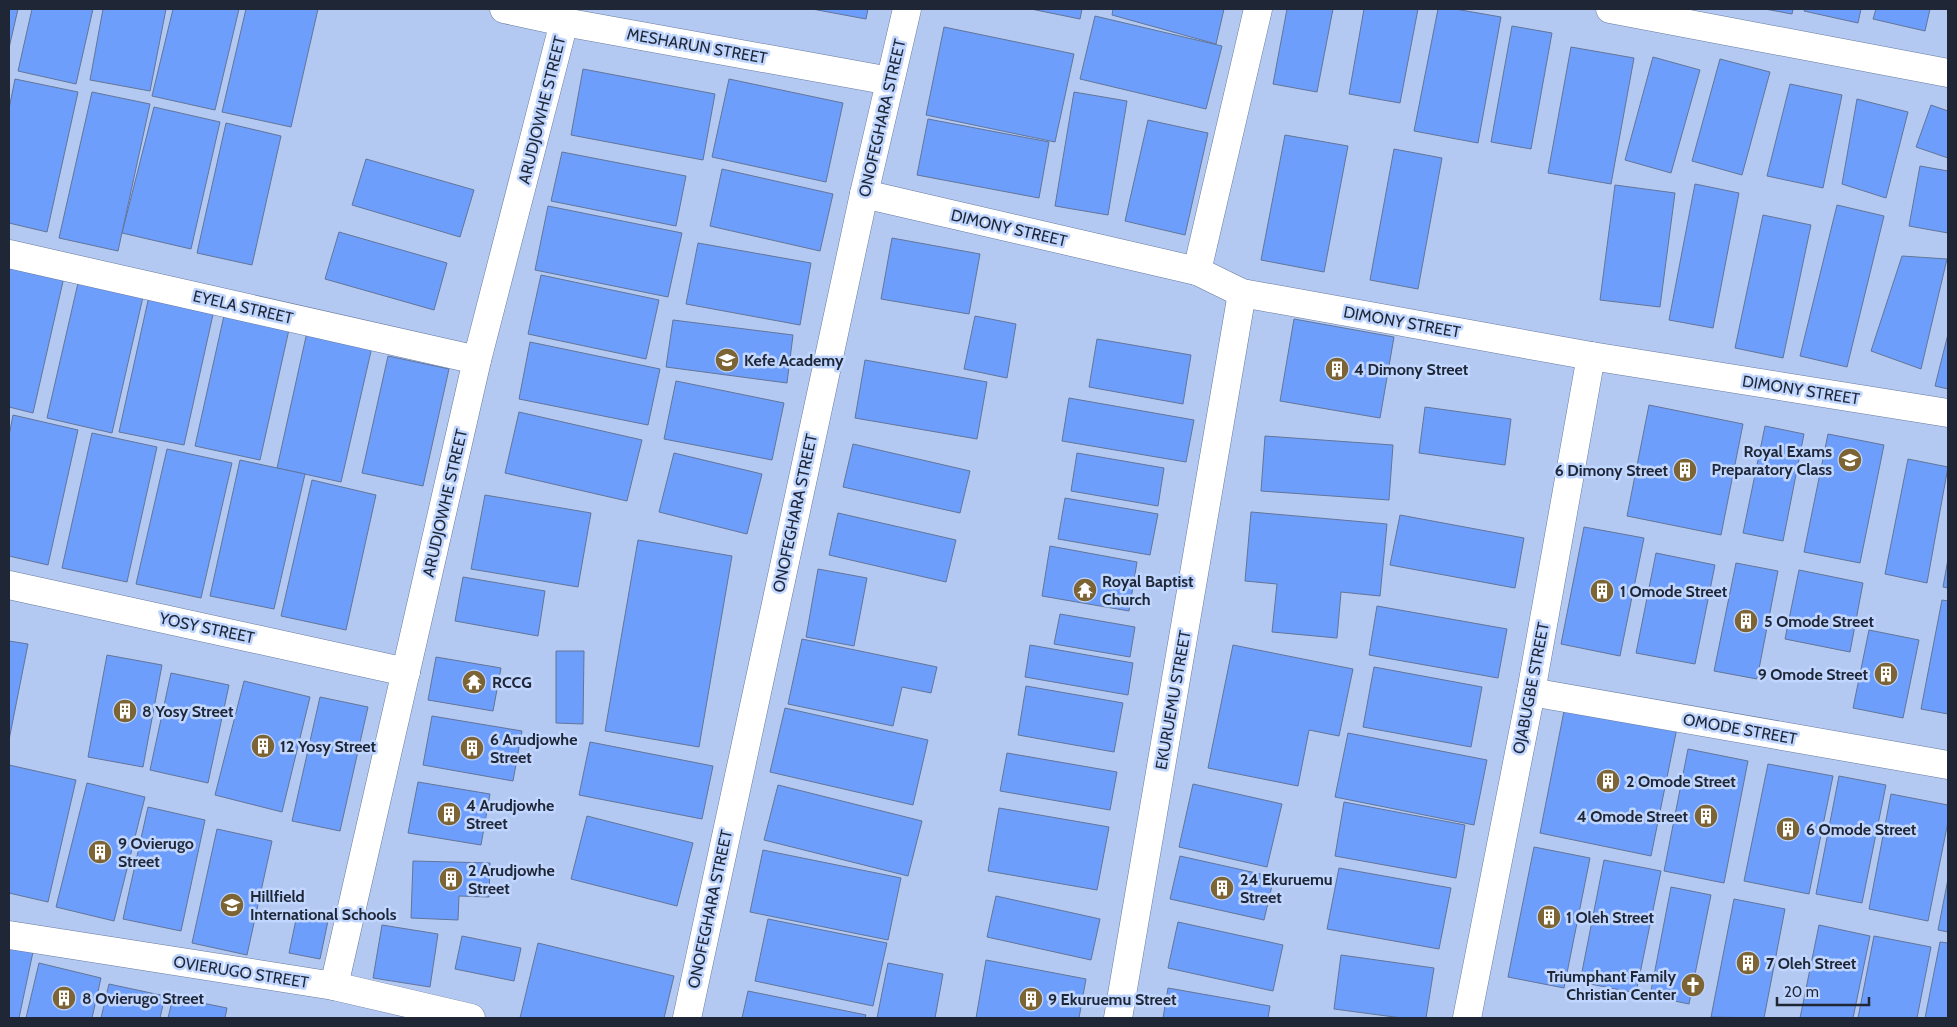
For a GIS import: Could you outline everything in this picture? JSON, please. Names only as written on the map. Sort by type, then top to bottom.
[{"type":"street","name":"MESHARUN STREET","points":[[504,9],[564,22],[890,81]]},
{"type":"street","name":"ONOFEGHARA STREET","points":[[687,1018],[864,194],[907,9]]},
{"type":"street","points":[[1197,271],[1258,9]]},
{"type":"street","points":[[1610,9],[1948,73]]},
{"type":"street","name":"ARUDJOWHE STREET","points":[[334,986],[477,360],[564,22]]},
{"type":"street","name":"DIMONY STREET","points":[[864,194],[1197,271],[1242,293],[1591,356],[1948,413]]},
{"type":"street","name":"EYELA STREET","points":[[9,254],[477,360]]},
{"type":"street","name":"EKURUEMU STREET","points":[[1118,1018],[1242,293]]},
{"type":"street","name":"OJABUGBE STREET","points":[[1473,1017],[1591,356]]},
{"type":"street","name":"YOSY STREET","points":[[9,585],[406,672]]},
{"type":"street","name":"OMODE STREET","points":[[1531,692],[1948,765]]},
{"type":"street","name":"OVIERUGO STREET","points":[[9,935],[334,986],[471,1018]]},
{"type":"building","points":[[9,9],[18,9],[9,48]]},
{"type":"building","points":[[32,9],[93,9],[76,84],[18,71]]},
{"type":"building","points":[[103,9],[166,9],[150,91],[90,80]]},
{"type":"building","points":[[173,9],[239,9],[215,110],[152,96]]},
{"type":"building","points":[[246,9],[318,9],[291,127],[222,112]]},
{"type":"building","points":[[812,9],[868,9],[866,19]]},
{"type":"building","points":[[1031,9],[1082,9],[1080,19]]},
{"type":"building","points":[[1113,9],[1224,9],[1216,44],[1112,15]]},
{"type":"building","points":[[1287,9],[1333,9],[1317,92],[1273,84]]},
{"type":"building","points":[[1364,9],[1418,9],[1400,103],[1349,94]]},
{"type":"building","points":[[1438,9],[1455,9],[1501,17],[1478,143],[1414,131]]},
{"type":"building","points":[[1765,9],[1793,9],[1792,14]]},
{"type":"building","points":[[1805,9],[1861,9],[1858,23],[1804,11]]},
{"type":"building","points":[[1876,9],[1930,9],[1925,31],[1873,19]]},
{"type":"building","points":[[1095,16],[1222,46],[1206,109],[1080,79]]},
{"type":"building","points":[[1512,26],[1552,33],[1531,149],[1491,142]]},
{"type":"building","points":[[944,27],[1074,54],[1055,142],[926,115]]},
{"type":"building","points":[[1571,47],[1634,58],[1611,184],[1548,173]]},
{"type":"building","points":[[1653,57],[1700,70],[1671,173],[1625,160]]},
{"type":"building","points":[[1720,59],[1770,72],[1742,175],[1692,161]]},
{"type":"building","points":[[583,69],[715,94],[703,160],[571,135]]},
{"type":"building","points":[[15,79],[78,92],[47,232],[9,223],[9,109]]},
{"type":"building","points":[[729,79],[843,103],[826,182],[712,157]]},
{"type":"building","points":[[1790,84],[1842,95],[1823,188],[1767,176]]},
{"type":"building","points":[[92,92],[150,104],[118,251],[59,238]]},
{"type":"building","points":[[1074,92],[1127,101],[1108,215],[1055,206]]},
{"type":"building","points":[[1857,99],[1908,112],[1886,198],[1842,184]]},
{"type":"building","points":[[1931,105],[1948,111],[1948,158],[1916,147]]},
{"type":"building","points":[[154,107],[220,122],[191,249],[122,233]]},
{"type":"building","points":[[928,119],[1049,142],[1039,198],[917,175]]},
{"type":"building","points":[[1148,120],[1208,133],[1185,235],[1125,221]]},
{"type":"building","points":[[226,123],[281,136],[252,265],[197,253]]},
{"type":"building","points":[[1285,135],[1348,146],[1324,272],[1261,260]]},
{"type":"building","points":[[1394,149],[1442,158],[1418,289],[1370,280]]},
{"type":"building","points":[[562,152],[686,176],[676,226],[551,201]]},
{"type":"building","points":[[366,159],[474,190],[460,237],[352,205]]},
{"type":"building","points":[[1920,166],[1948,171],[1948,233],[1909,226]]},
{"type":"building","points":[[722,169],[833,194],[820,251],[710,226]]},
{"type":"building","points":[[1695,184],[1739,193],[1713,328],[1669,320]]},
{"type":"building","points":[[1615,185],[1675,193],[1660,307],[1600,300]]},
{"type":"building","points":[[1837,205],[1884,216],[1847,367],[1800,356]]},
{"type":"building","points":[[548,206],[682,233],[668,297],[535,270]]},
{"type":"building","points":[[1763,215],[1811,225],[1783,358],[1735,348]]},
{"type":"building","points":[[339,232],[447,263],[434,310],[325,279]]},
{"type":"building","points":[[892,238],[980,254],[969,314],[881,299]]},
{"type":"building","points":[[698,243],[811,263],[800,325],[686,304]]},
{"type":"building","points":[[1902,256],[1947,259],[1921,369],[1871,351]]},
{"type":"building","points":[[9,265],[64,277],[33,413],[9,407]]},
{"type":"building","points":[[541,275],[659,300],[646,359],[528,334]]},
{"type":"building","points":[[78,283],[143,297],[112,433],[47,418]]},
{"type":"building","points":[[149,296],[214,310],[184,445],[119,432]]},
{"type":"building","points":[[225,311],[290,325],[260,460],[195,446]]},
{"type":"building","points":[[975,316],[1016,324],[1007,378],[964,369]]},
{"type":"building","name":"4 Dimony Street","points":[[1294,319],[1394,337],[1380,418],[1280,401]]},
{"type":"building","points":[[673,320],[793,335],[787,383],[666,367]]},
{"type":"building","points":[[307,332],[372,347],[341,482],[277,468]]},
{"type":"building","points":[[1948,334],[1948,389],[1935,386]]},
{"type":"building","points":[[1097,339],[1191,355],[1183,404],[1089,387]]},
{"type":"building","points":[[530,342],[660,369],[648,425],[519,399]]},
{"type":"building","points":[[388,356],[449,369],[423,486],[362,473]]},
{"type":"building","points":[[865,360],[987,382],[977,439],[855,418]]},
{"type":"building","points":[[676,381],[784,403],[772,460],[664,439]]},
{"type":"building","points":[[1069,398],[1194,420],[1186,462],[1062,441]]},
{"type":"building","name":"6 Dimony Street","points":[[1649,405],[1743,424],[1721,535],[1627,516]]},
{"type":"building","points":[[1425,407],[1511,419],[1505,465],[1419,453]]},
{"type":"building","points":[[519,412],[642,440],[627,501],[505,473]]},
{"type":"building","points":[[13,415],[78,430],[48,565],[9,556],[9,436]]},
{"type":"building","points":[[1765,426],[1804,434],[1783,541],[1743,533]]},
{"type":"building","points":[[92,433],[157,447],[127,582],[62,568]]},
{"type":"building","points":[[1828,434],[1884,445],[1860,563],[1804,552]]},
{"type":"building","points":[[1265,436],[1393,445],[1389,500],[1261,491]]},
{"type":"building","points":[[853,444],[970,471],[960,513],[843,487]]},
{"type":"building","points":[[167,449],[232,463],[201,598],[136,584]]},
{"type":"building","points":[[674,453],[762,474],[747,534],[659,512]]},
{"type":"building","points":[[1077,453],[1164,468],[1158,506],[1071,491]]},
{"type":"building","points":[[1908,459],[1948,467],[1927,583],[1885,574]]},
{"type":"building","points":[[240,460],[305,474],[274,609],[210,596]]},
{"type":"building","points":[[312,480],[376,495],[346,630],[281,616]]},
{"type":"building","points":[[485,495],[591,513],[578,587],[471,569]]},
{"type":"building","points":[[1065,498],[1158,514],[1150,555],[1058,539]]},
{"type":"building","points":[[1251,512],[1387,524],[1380,596],[1341,592],[1337,638],[1272,632],[1277,584],[1245,581]]},
{"type":"building","points":[[838,513],[956,540],[946,582],[829,555]]},
{"type":"building","points":[[1400,515],[1524,538],[1515,588],[1390,565]]},
{"type":"building","name":"1 Omode Street","points":[[1584,527],[1644,538],[1620,656],[1561,644]]},
{"type":"building","points":[[638,540],[732,556],[699,747],[605,731]]},
{"type":"building","points":[[1050,546],[1137,562],[1129,611],[1042,596]]},
{"type":"building","points":[[1656,553],[1715,565],[1695,664],[1636,653]]},
{"type":"building","points":[[1948,559],[1948,588],[1943,587]]},
{"type":"building","name":"5 Omode Street","points":[[1736,563],[1778,571],[1757,679],[1714,671]]},
{"type":"building","points":[[818,569],[867,578],[854,646],[806,637]]},
{"type":"building","points":[[1799,570],[1863,583],[1850,652],[1785,639]]},
{"type":"building","points":[[463,577],[545,591],[538,636],[455,621]]},
{"type":"building","points":[[1942,600],[1948,601],[1948,714],[1921,709]]},
{"type":"building","points":[[1377,606],[1507,629],[1498,678],[1369,655]]},
{"type":"building","points":[[1060,614],[1135,627],[1130,657],[1054,644]]},
{"type":"building","name":"9 Omode Street","points":[[1869,630],[1919,640],[1903,718],[1853,708]]},
{"type":"building","points":[[802,639],[937,667],[931,693],[902,687],[893,726],[788,704]]},
{"type":"building","points":[[9,641],[28,644],[9,740]]},
{"type":"building","points":[[1030,645],[1133,663],[1128,695],[1025,677]]},
{"type":"building","points":[[1233,645],[1353,669],[1339,736],[1309,730],[1298,786],[1208,768]]},
{"type":"building","points":[[556,651],[584,651],[583,724],[556,723]]},
{"type":"building","name":"8 Yosy Street","points":[[107,655],[162,665],[143,767],[88,757]]},
{"type":"building","points":[[436,657],[501,668],[493,711],[428,700]]},
{"type":"building","points":[[1374,667],[1482,687],[1471,747],[1363,727]]},
{"type":"building","points":[[171,673],[229,685],[208,783],[150,770]]},
{"type":"building","name":"12 Yosy Street","points":[[244,681],[310,697],[282,812],[215,795]]},
{"type":"building","points":[[1026,686],[1123,703],[1114,752],[1018,735]]},
{"type":"building","points":[[320,697],[368,707],[340,831],[292,821]]},
{"type":"building","name":"2 Omode Street","points":[[1565,706],[1677,728],[1651,856],[1540,833]]},
{"type":"building","points":[[785,708],[928,740],[913,805],[770,772]]},
{"type":"building","name":"6 Arudjowhe Street","points":[[432,716],[522,731],[513,781],[423,765]]},
{"type":"building","points":[[1348,733],[1487,760],[1474,825],[1335,797]]},
{"type":"building","points":[[590,742],[713,766],[702,819],[579,795]]},
{"type":"building","name":"4 Omode Street","points":[[1688,749],[1748,761],[1724,883],[1664,871]]},
{"type":"building","points":[[1007,753],[1117,772],[1110,810],[1000,791]]},
{"type":"building","name":"6 Omode Street","points":[[1768,764],[1833,776],[1809,894],[1744,881]]},
{"type":"building","points":[[9,765],[76,780],[48,902],[9,893]]},
{"type":"building","points":[[1839,776],[1886,785],[1862,903],[1816,894]]},
{"type":"building","name":"4 Arudjowhe Street","points":[[418,782],[490,794],[481,845],[408,833]]},
{"type":"building","name":"9 Ovierugo Street","points":[[87,783],[145,797],[114,921],[56,907]]},
{"type":"building","points":[[1193,784],[1282,804],[1267,867],[1179,847]]},
{"type":"building","points":[[778,785],[922,821],[908,876],[764,840]]},
{"type":"building","points":[[1891,794],[1948,805],[1948,822],[1928,921],[1869,909]]},
{"type":"building","points":[[1344,802],[1465,825],[1456,878],[1335,856]]},
{"type":"building","points":[[148,807],[205,820],[181,931],[123,919]]},
{"type":"building","points":[[999,808],[1109,827],[1097,890],[988,871]]},
{"type":"building","points":[[587,816],[693,843],[677,906],[571,879]]},
{"type":"building","points":[[217,829],[272,841],[247,955],[192,943]]},
{"type":"building","name":"1 Oleh Street","points":[[1534,847],[1590,858],[1564,988],[1508,977]]},
{"type":"building","points":[[763,850],[901,878],[888,940],[750,912]]},
{"type":"building","name":"24 Ekuruemu Street","points":[[1180,856],[1274,877],[1264,920],[1170,899]]},
{"type":"building","points":[[1604,860],[1661,871],[1636,993],[1580,982]]},
{"type":"building","name":"2 Arudjowhe Street","points":[[413,861],[490,863],[489,897],[459,896],[458,920],[411,918]]},
{"type":"building","points":[[1339,868],[1451,888],[1439,949],[1327,929]]},
{"type":"building","points":[[1948,879],[1948,932],[1938,930]]},
{"type":"building","points":[[1671,887],[1711,895],[1689,1004],[1650,996]]},
{"type":"building","points":[[996,896],[1100,919],[1091,960],[987,937]]},
{"type":"building","name":"7 Oleh Street","points":[[1734,899],[1785,909],[1764,1018],[1711,1017]]},
{"type":"building","points":[[298,910],[329,916],[320,959],[289,953]]},
{"type":"building","points":[[768,919],[887,943],[873,1006],[755,981]]},
{"type":"building","points":[[1178,922],[1283,945],[1273,991],[1168,968]]},
{"type":"building","points":[[382,925],[438,934],[430,987],[373,978]]},
{"type":"building","points":[[1819,925],[1870,936],[1853,1018],[1800,1018]]},
{"type":"building","points":[[462,936],[521,948],[514,981],[455,969]]},
{"type":"building","points":[[1874,936],[1931,947],[1917,1018],[1858,1018]]},
{"type":"building","points":[[1940,942],[1948,943],[1948,1018],[1925,1018]]},
{"type":"building","points":[[538,943],[674,976],[664,1018],[520,1018]]},
{"type":"building","points":[[9,947],[33,952],[19,1018],[9,1018]]},
{"type":"building","points":[[1341,955],[1434,968],[1426,1018],[1402,1018],[1334,1009]]},
{"type":"building","name":"9 Ekuruemu Street","points":[[986,960],[1086,979],[1079,1018],[976,1018]]},
{"type":"building","name":"8 Ovierugo Street","points":[[39,963],[101,978],[92,1018],[26,1018]]},
{"type":"building","points":[[888,963],[943,974],[935,1018],[877,1018]]},
{"type":"building","points":[[109,984],[165,996],[160,1018],[101,1018]]},
{"type":"building","points":[[1168,988],[1270,1006],[1268,1018],[1163,1018]]},
{"type":"building","points":[[748,991],[866,1015],[865,1018],[742,1018]]},
{"type":"building","points":[[173,997],[227,1008],[225,1018],[168,1018]]},
{"type":"place","name":"Kefe Academy","points":[[727,360]]},
{"type":"place","name":"4 Dimony Street","points":[[1337,369]]},
{"type":"place","name":"Royal Exams Preparatory Class","points":[[1850,460]]},
{"type":"place","name":"6 Dimony Street","points":[[1685,470]]},
{"type":"place","name":"Royal Baptist Church","points":[[1085,590]]},
{"type":"place","name":"1 Omode Street","points":[[1602,591]]},
{"type":"place","name":"5 Omode Street","points":[[1746,621]]},
{"type":"place","name":"9 Omode Street","points":[[1886,674]]},
{"type":"place","name":"RCCG","points":[[474,682]]},
{"type":"place","name":"8 Yosy Street","points":[[125,711]]},
{"type":"place","name":"12 Yosy Street","points":[[263,746]]},
{"type":"place","name":"6 Arudjowhe Street","points":[[472,748]]},
{"type":"place","name":"2 Omode Street","points":[[1608,781]]},
{"type":"place","name":"4 Arudjowhe Street","points":[[449,814]]},
{"type":"place","name":"4 Omode Street","points":[[1706,816]]},
{"type":"place","name":"6 Omode Street","points":[[1788,829]]},
{"type":"place","name":"9 Ovierugo Street","points":[[100,852]]},
{"type":"place","name":"2 Arudjowhe Street","points":[[451,879]]},
{"type":"place","name":"24 Ekuruemu Street","points":[[1222,888]]},
{"type":"place","name":"Hillfield International Schools","points":[[232,905]]},
{"type":"place","name":"1 Oleh Street","points":[[1549,917]]},
{"type":"place","name":"7 Oleh Street","points":[[1748,963]]},
{"type":"place","name":"Triumphant Family Christian Center","points":[[1693,985]]},
{"type":"place","name":"8 Ovierugo Street","points":[[64,998]]},
{"type":"place","name":"9 Ekuruemu Street","points":[[1031,999]]}]
